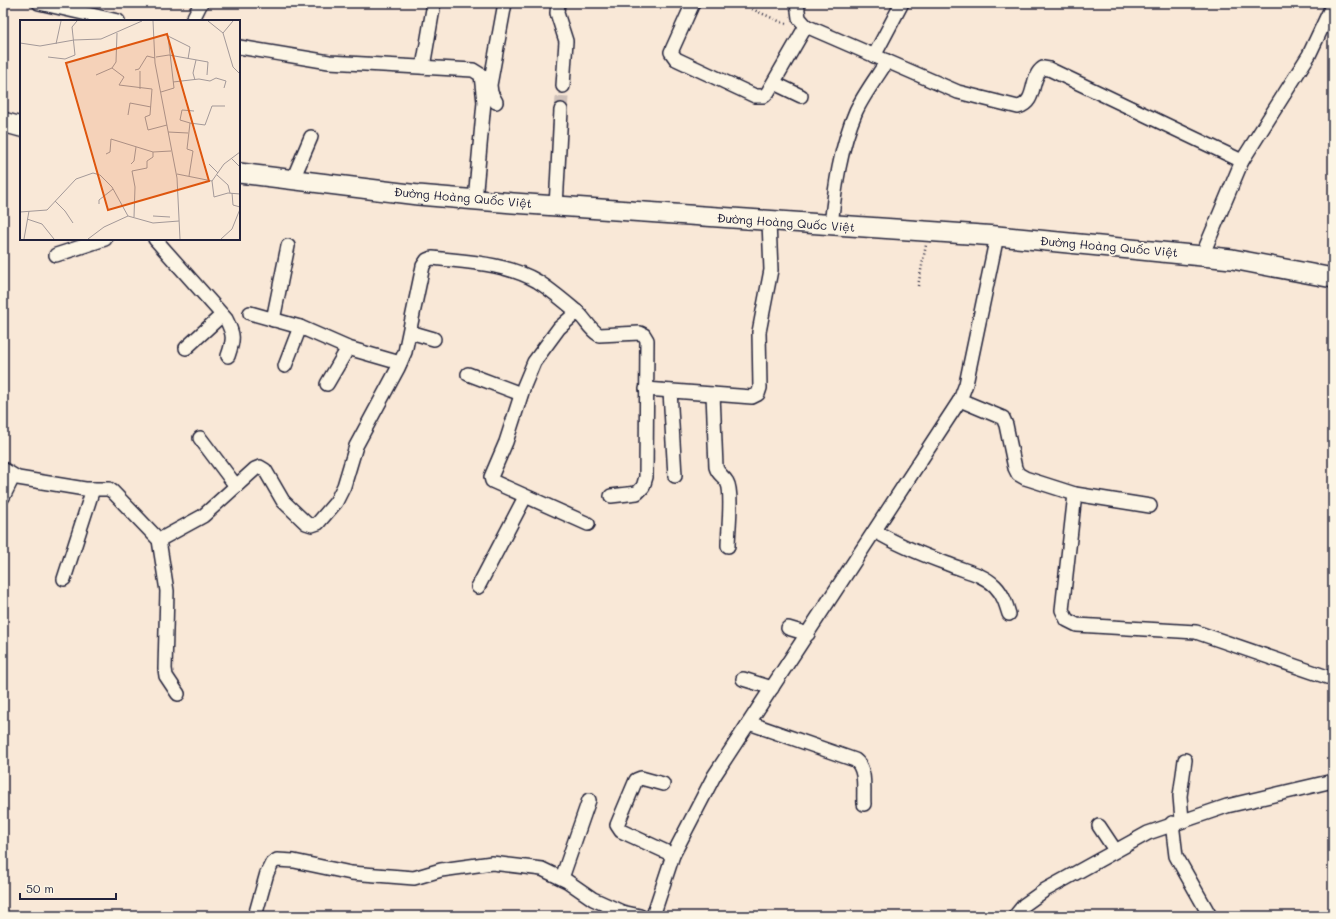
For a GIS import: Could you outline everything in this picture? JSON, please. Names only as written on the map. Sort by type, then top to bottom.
[{"type":"highway","points":[[3,122],[20,127]]},
{"type":"highway","name":"Đường Hoàng Quốc Việt","points":[[240,173],[418,195],[556,207],[997,236],[1202,256],[1333,278]]},
{"type":"street","points":[[39,3],[61,10],[113,20]]},
{"type":"street","points":[[192,20],[201,3]]},
{"type":"street","points":[[423,67],[434,3]]},
{"type":"street","points":[[496,102],[491,93],[490,85],[505,3]]},
{"type":"street","points":[[558,3],[557,13],[566,41],[563,86]]},
{"type":"street","points":[[693,3],[671,52],[672,56],[755,96],[764,96],[774,83],[804,29]]},
{"type":"street","points":[[797,3],[799,18],[804,29],[887,61],[958,92],[1018,107],[1024,106],[1031,96],[1039,71],[1043,68],[1049,69],[1242,161]]},
{"type":"street","points":[[874,56],[902,3]]},
{"type":"street","points":[[1202,256],[1242,161],[1309,55],[1333,4]]},
{"type":"street","points":[[240,47],[329,62],[472,70],[481,74],[484,102],[475,200]]},
{"type":"street","points":[[831,226],[836,179],[844,143],[857,110],[887,61]]},
{"type":"street","points":[[774,83],[801,96]]},
{"type":"street","points":[[556,207],[561,110]]},
{"type":"street","points":[[293,180],[311,137]]},
{"type":"street","points":[[646,389],[752,397],[758,394],[760,388],[759,332],[771,270],[769,222]]},
{"type":"street","points":[[652,916],[673,855],[714,776],[960,400],[966,384],[997,236]]},
{"type":"street","points":[[56,255],[102,240]]},
{"type":"street","points":[[156,240],[222,315],[233,332],[233,342],[228,356]]},
{"type":"street","points":[[273,320],[288,246]]},
{"type":"street","points":[[159,540],[204,516],[255,469],[260,468],[266,470],[288,508],[306,523],[312,525],[318,522],[340,495],[356,446],[400,363],[410,332],[423,266],[426,260],[432,258],[488,264],[523,274],[537,282],[577,312],[594,332],[599,335],[640,333],[644,335],[647,340],[646,477],[643,486],[637,493],[611,496]]},
{"type":"street","points":[[577,312],[559,328],[534,362],[521,394],[506,442],[491,477],[492,481],[588,524]]},
{"type":"street","points":[[250,313],[300,327],[348,348],[400,363]]},
{"type":"street","points":[[186,348],[222,315]]},
{"type":"street","points":[[285,366],[300,327]]},
{"type":"street","points":[[410,332],[434,339]]},
{"type":"street","points":[[327,384],[348,348]]},
{"type":"street","points":[[468,374],[521,394]]},
{"type":"street","points":[[670,391],[675,476]]},
{"type":"street","points":[[713,394],[716,467],[720,476],[727,481],[729,491],[728,546]]},
{"type":"street","points":[[960,400],[1003,418],[1006,424],[1015,468],[1018,474],[1025,478],[1076,494],[1150,506]]},
{"type":"street","points":[[200,438],[236,486]]},
{"type":"street","points":[[3,497],[8,473],[93,489],[109,489],[114,492],[159,540],[167,591],[165,669],[166,676],[178,694]]},
{"type":"street","points":[[64,579],[93,489]]},
{"type":"street","points":[[1076,494],[1062,610],[1067,620],[1077,625],[1196,632],[1333,678]]},
{"type":"street","points":[[478,587],[525,496]]},
{"type":"street","points":[[875,531],[890,540],[925,556],[980,575],[996,587],[1004,599],[1009,614]]},
{"type":"street","points":[[788,628],[808,634]]},
{"type":"street","points":[[743,679],[772,688]]},
{"type":"street","points":[[749,723],[855,760],[860,764],[862,770],[864,804]]},
{"type":"street","points":[[1185,760],[1177,822],[1176,856],[1210,916]]},
{"type":"street","points":[[663,784],[641,778],[636,780],[617,825],[621,830],[673,855]]},
{"type":"street","points":[[1015,916],[1024,906],[1045,890],[1148,832],[1262,797],[1333,781]]},
{"type":"street","points":[[562,878],[589,800]]},
{"type":"street","points":[[1099,826],[1115,850]]},
{"type":"street","points":[[255,916],[267,873],[272,863],[277,860],[294,861],[351,873],[414,878],[441,870],[492,863],[542,869],[562,878],[594,898],[622,912],[640,916]]},
{"type":"path","points":[[752,9],[804,29]]},
{"type":"path","points":[[918,286],[929,232]]},
{"type":"tunnel","points":[[561,110],[563,86]]}]
